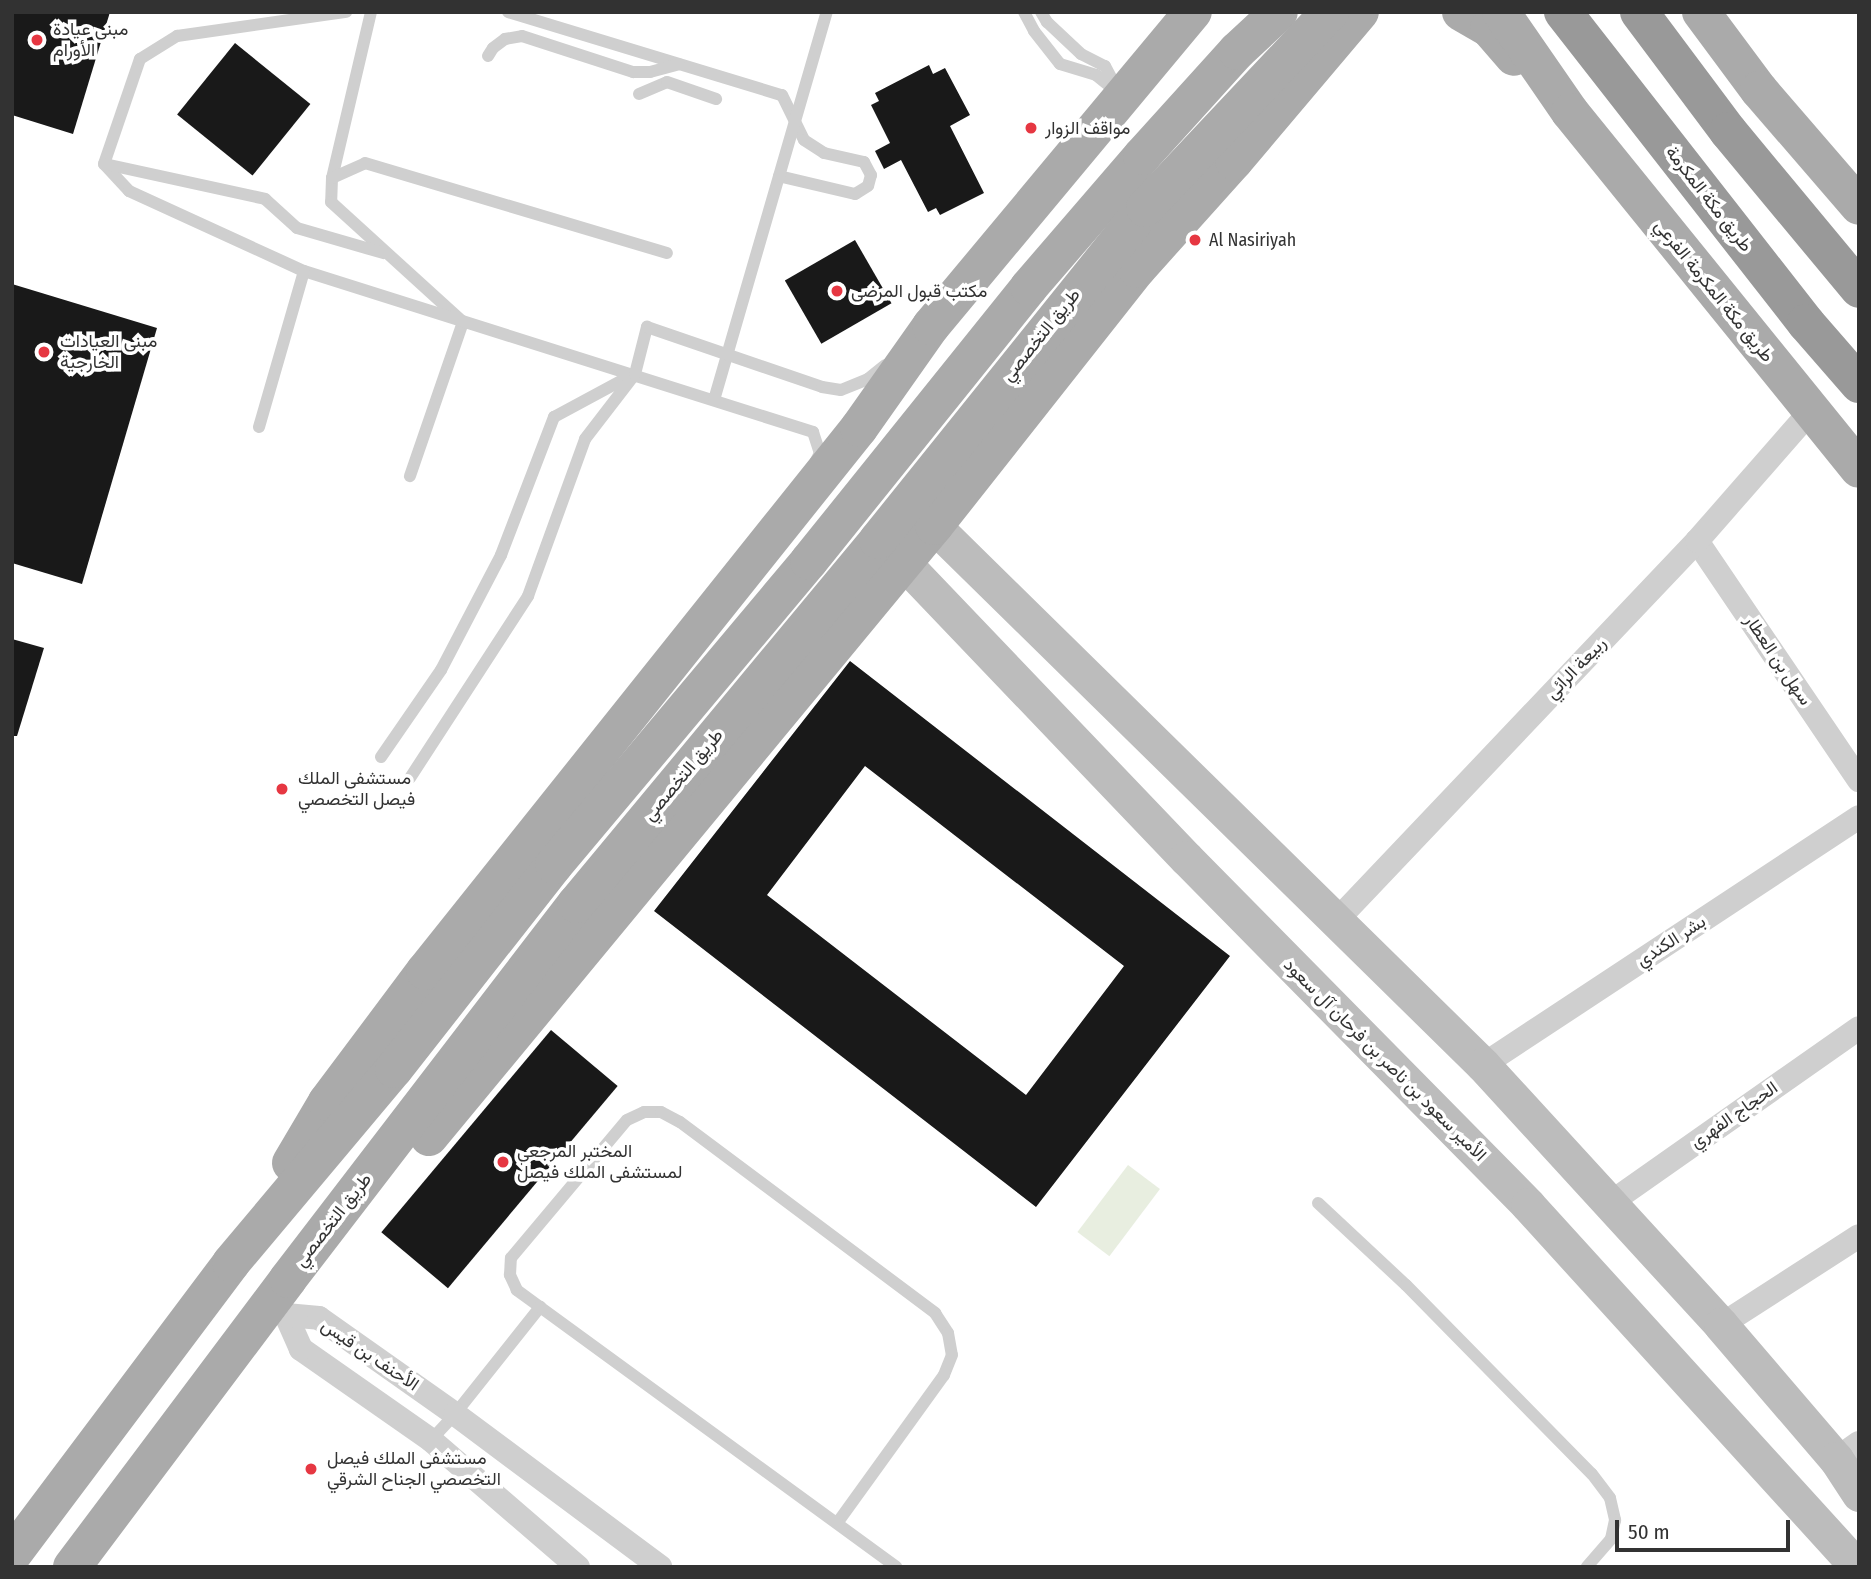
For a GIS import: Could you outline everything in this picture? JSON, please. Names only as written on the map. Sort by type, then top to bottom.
[{"type":"highway","name":"طريق مكة المكرمة","points":[[1563,12],[1806,323],[1859,384]]},
{"type":"highway","points":[[1639,12],[1728,131],[1859,289]]},
{"type":"main road","points":[[231,1264],[327,1102],[416,982],[859,428],[931,326],[1121,95],[1193,12]]},
{"type":"main road","points":[[12,1555],[231,1264],[394,1069],[554,865],[808,561],[1029,287],[1237,51],[1279,12]]},
{"type":"main road","points":[[1461,12],[1489,28],[1525,70],[1570,112]]},
{"type":"main road","points":[[1501,12],[1570,112]]},
{"type":"main road","points":[[1513,12],[1570,112]]},
{"type":"main road","points":[[1702,12],[1759,90],[1859,206]]},
{"type":"main road","points":[[287,1297],[934,526],[1137,269],[1234,162],[1356,14]]},
{"type":"main road","name":"طريق التخصصي","points":[[72,1567],[179,1427],[287,1297],[576,904],[878,540],[1136,218],[1356,14]]},
{"type":"main road","name":"طريق مكة المكرمة الفرعي","points":[[1570,112],[1859,469]]},
{"type":"street","name":"ربيعة الرائي","points":[[1337,920],[1697,541],[1811,411]]},
{"type":"street","points":[[934,526],[1483,1065],[1721,1325],[1847,1451],[1859,1494]]},
{"type":"street","name":"سهل بن العطار","points":[[1697,541],[1859,780]]},
{"type":"street","name":"الأمير سعود بن ناصر بن فرحان آل سعود","points":[[903,562],[1195,867],[1528,1205],[1857,1567]]},
{"type":"street","name":"بشر الكندي","points":[[1483,1065],[1859,817]]},
{"type":"street","name":"الحجاج الفهري","points":[[1610,1202],[1859,1028]]},
{"type":"street","points":[[1721,1325],[1859,1236]]},
{"type":"street","name":"الأحنف بن قيس","points":[[287,1297],[456,1414],[660,1567]]},
{"type":"street","name":"الأحنف بن قيس","points":[[287,1297],[301,1349],[431,1440],[578,1567]]},
{"type":"lane","points":[[104,164],[140,59],[177,36],[346,12]]},
{"type":"lane","points":[[370,12],[332,178],[331,202],[463,322]]},
{"type":"lane","points":[[508,12],[782,95],[795,116],[804,140],[824,153],[864,162],[871,175],[868,186],[855,194],[779,176]]},
{"type":"lane","points":[[714,400],[730,355],[795,116],[827,12]]},
{"type":"lane","points":[[1024,12],[1034,31],[1060,64],[1096,75],[1121,95]]},
{"type":"lane","points":[[1041,12],[1046,22],[1081,54],[1105,66],[1121,95]]},
{"type":"lane","points":[[488,56],[493,48],[505,39],[522,36],[633,72],[650,72],[679,64]]},
{"type":"lane","points":[[639,94],[667,82],[716,99]]},
{"type":"lane","points":[[332,178],[365,163],[667,253]]},
{"type":"lane","points":[[104,164],[265,199],[297,228],[388,254]]},
{"type":"lane","points":[[104,164],[129,191],[304,271],[814,432],[820,453],[794,507]]},
{"type":"lane","points":[[259,427],[304,271]]},
{"type":"lane","points":[[410,476],[463,322]]},
{"type":"lane","points":[[410,778],[528,596],[585,439],[635,374],[647,327],[822,387],[841,390],[868,379],[931,326]]},
{"type":"lane","points":[[381,757],[441,670],[501,555],[554,417],[635,374]]},
{"type":"lane","points":[[838,1522],[944,1375],[952,1355],[948,1333],[934,1313],[680,1122],[661,1112],[644,1112],[627,1120],[511,1258],[510,1275],[517,1290],[838,1522],[896,1567]]},
{"type":"lane","points":[[1318,1203],[1406,1285],[1598,1482],[1610,1499],[1615,1520],[1611,1539],[1587,1567]]},
{"type":"lane","points":[[431,1440],[456,1414],[540,1307]]},
{"type":"shaded area","points":[[1128,1165],[1160,1189],[1109,1256],[1077,1232]]},
{"type":"building","points":[[12,12],[110,12],[73,134],[12,115]]},
{"type":"building","points":[[235,43],[310,104],[252,176],[177,114]]},
{"type":"building","points":[[929,65],[933,74],[945,68],[970,115],[950,126],[984,193],[940,215],[936,208],[928,212],[901,160],[884,169],[875,151],[890,143],[871,105],[879,101],[875,93]]},
{"type":"building","name":"مكتب قبول المرضى","points":[[855,240],[892,303],[821,344],[785,280]]},
{"type":"building","points":[[12,284],[157,328],[82,584],[12,563]]},
{"type":"building","points":[[12,639],[44,648],[17,736],[12,736]]},
{"type":"building","points":[[850,661],[1230,956],[1036,1207],[654,911]],"holes":[[[865,766],[1124,966],[1026,1095],[767,895]]]},
{"type":"building","name":"المختبر المرجعي لمستشفى الملك فيصل","points":[[551,1030],[618,1086],[448,1288],[381,1232]]},
{"type":"place","name":"مبنى عيادة الأورام","points":[[37,40]]},
{"type":"place","name":"مواقف الزوار","points":[[1031,128]]},
{"type":"place","name":"Al Nasiriyah","points":[[1195,240]]},
{"type":"place","name":"مكتب قبول المرضى","points":[[837,291]]},
{"type":"place","name":"مبنى العيادات الخارجية","points":[[44,352]]},
{"type":"place","name":"مستشفى الملك فيصل التخصصي","points":[[282,789]]},
{"type":"place","name":"المختبر المرجعي لمستشفى الملك فيصل","points":[[503,1162]]},
{"type":"place","name":"مستشفى الملك فيصل التخصصي الجناح الشرقي","points":[[311,1469]]}]
